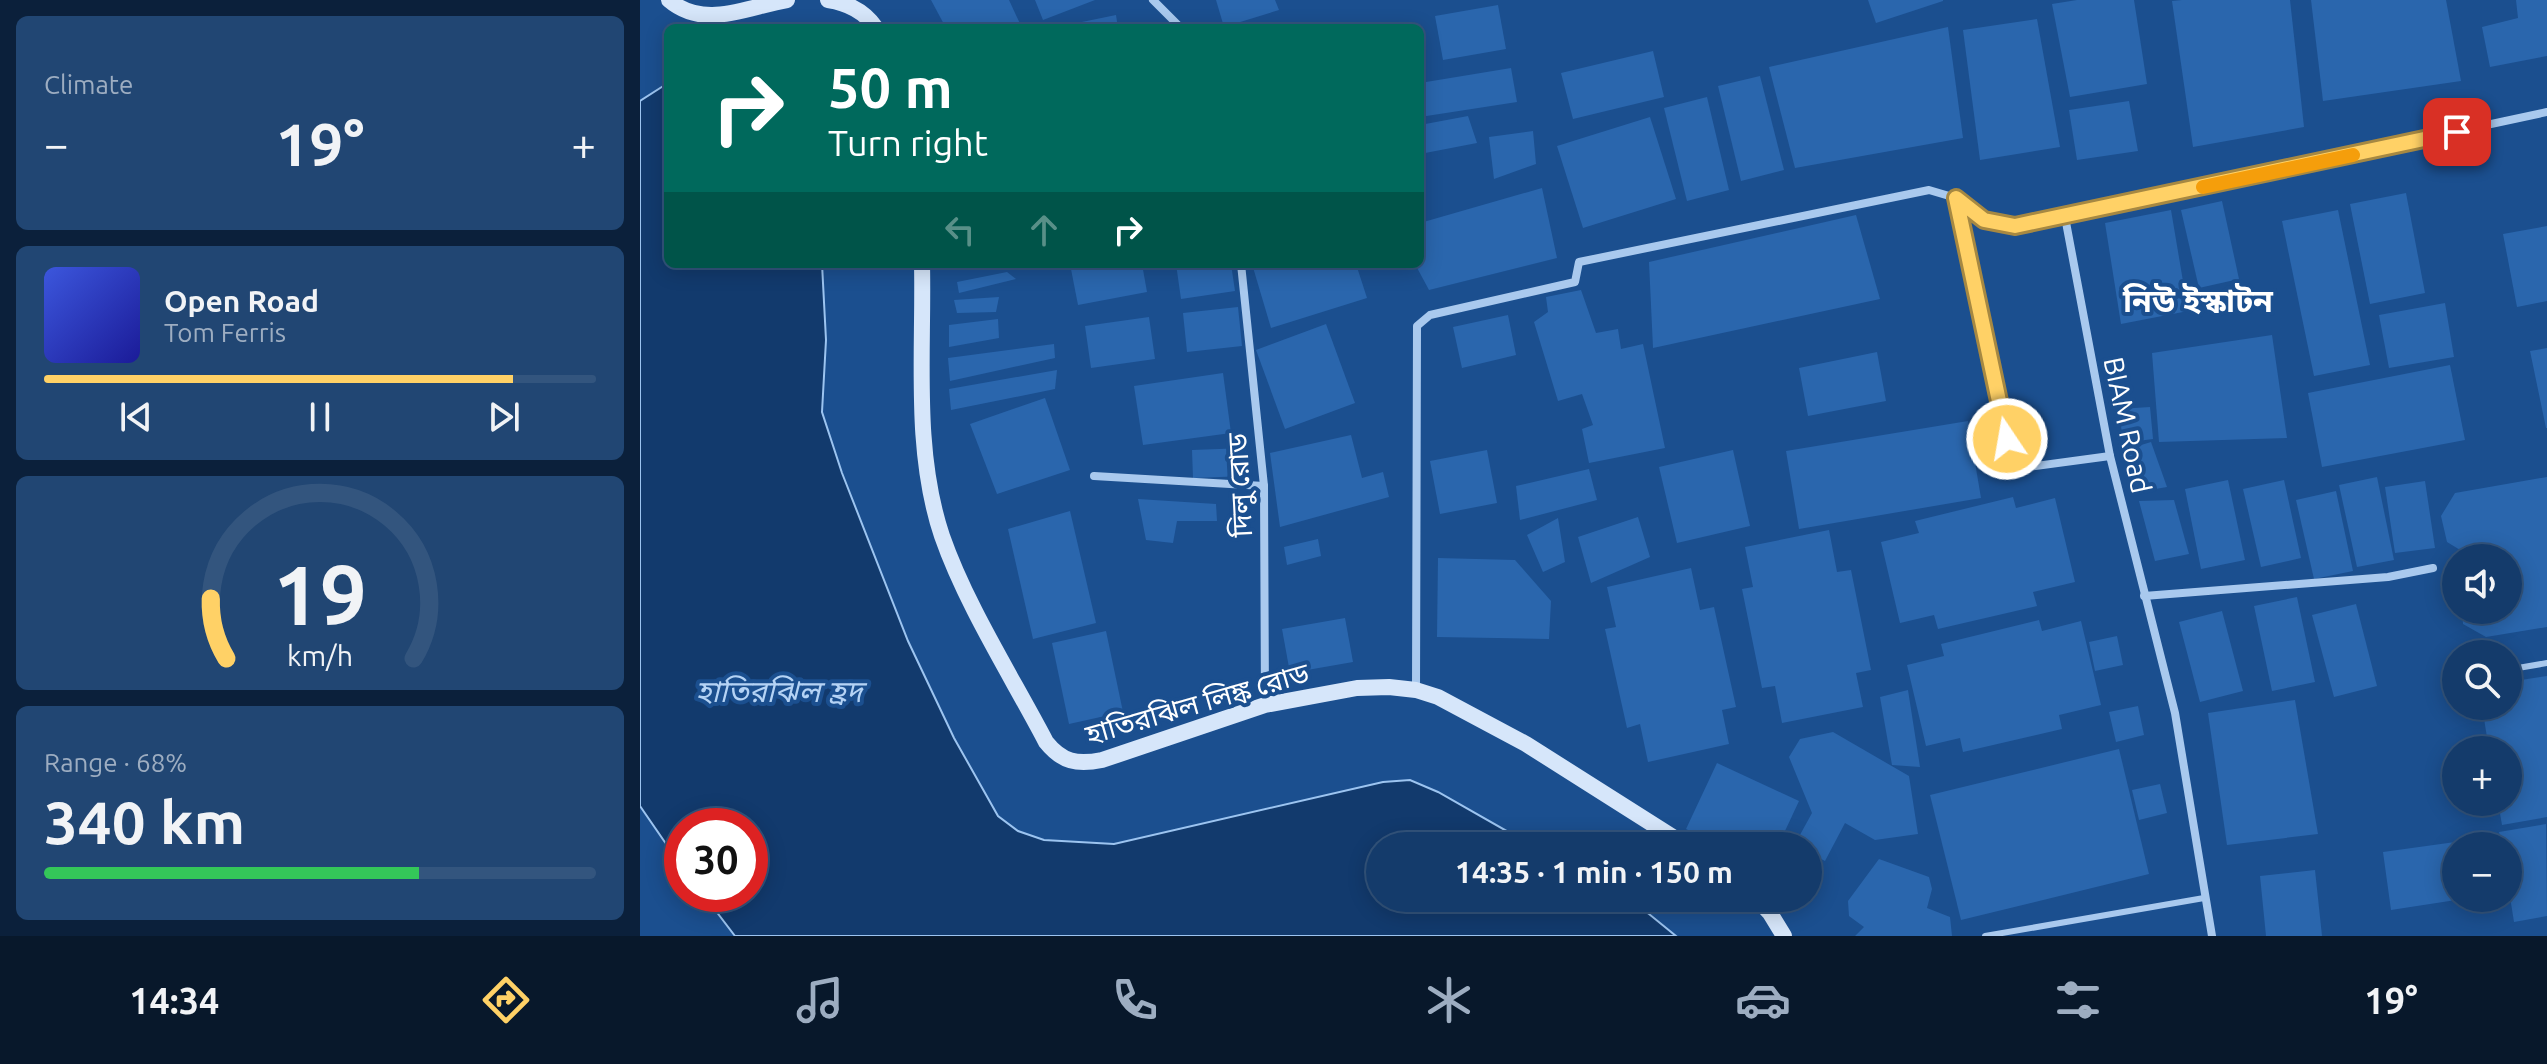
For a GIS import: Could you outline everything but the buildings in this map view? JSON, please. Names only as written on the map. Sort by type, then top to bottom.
[{"type":"street","points":[[669,0],[687,13],[713,17],[787,0]]},
{"type":"street","points":[[828,0],[861,12],[873,24]]},
{"type":"street","points":[[1153,0],[1177,24]]},
{"type":"street","points":[[1416,690],[1417,326],[1430,315],[1575,282],[1579,262],[1929,190],[1956,198],[1984,220],[2015,226],[2547,112]]},
{"type":"street","points":[[1956,198],[2013,469],[2110,456]]},
{"type":"street","name":"BIAM Road","points":[[2065,217],[2110,456],[2175,713],[2212,936]]},
{"type":"street","name":"হাতিরঝিল লিঙ্ক রোড","points":[[922,268],[922,417],[925,455],[942,535],[971,600],[1046,742],[1056,755],[1083,764],[1265,705],[1357,688],[1416,690],[1438,697],[1526,744],[1665,832]]},
{"type":"street","name":"দিলু রোড","points":[[1241,268],[1264,486],[1265,705]]},
{"type":"street","points":[[1094,476],[1264,486]]},
{"type":"street","points":[[2144,596],[2388,577],[2433,568]]},
{"type":"street","points":[[1769,912],[1784,936]]},
{"type":"lane","points":[[2522,667],[2547,663]]},
{"type":"lane","points":[[1985,936],[2204,898]]},
{"type":"water","name":"হাতিরঝিল হ্রদ","points":[[664,86],[664,268],[822,268],[826,340],[822,412],[842,473],[908,641],[954,738],[998,816],[1018,831],[1044,840],[1114,844],[1383,782],[1410,780],[1438,792],[1508,832],[1366,832],[1366,912],[1646,912],[1676,936],[735,936],[717,912],[768,912],[768,808],[664,808],[664,841],[640,806],[640,101]]},
{"type":"slow traffic","points":[[2203,187],[2353,155]]},
{"type":"district","name":"নিউ ইস্কাটন","points":[[2198,300]]},
{"type":"route","points":[[2007,439],[1956,198],[1984,220],[2015,226],[2457,132]]}]
